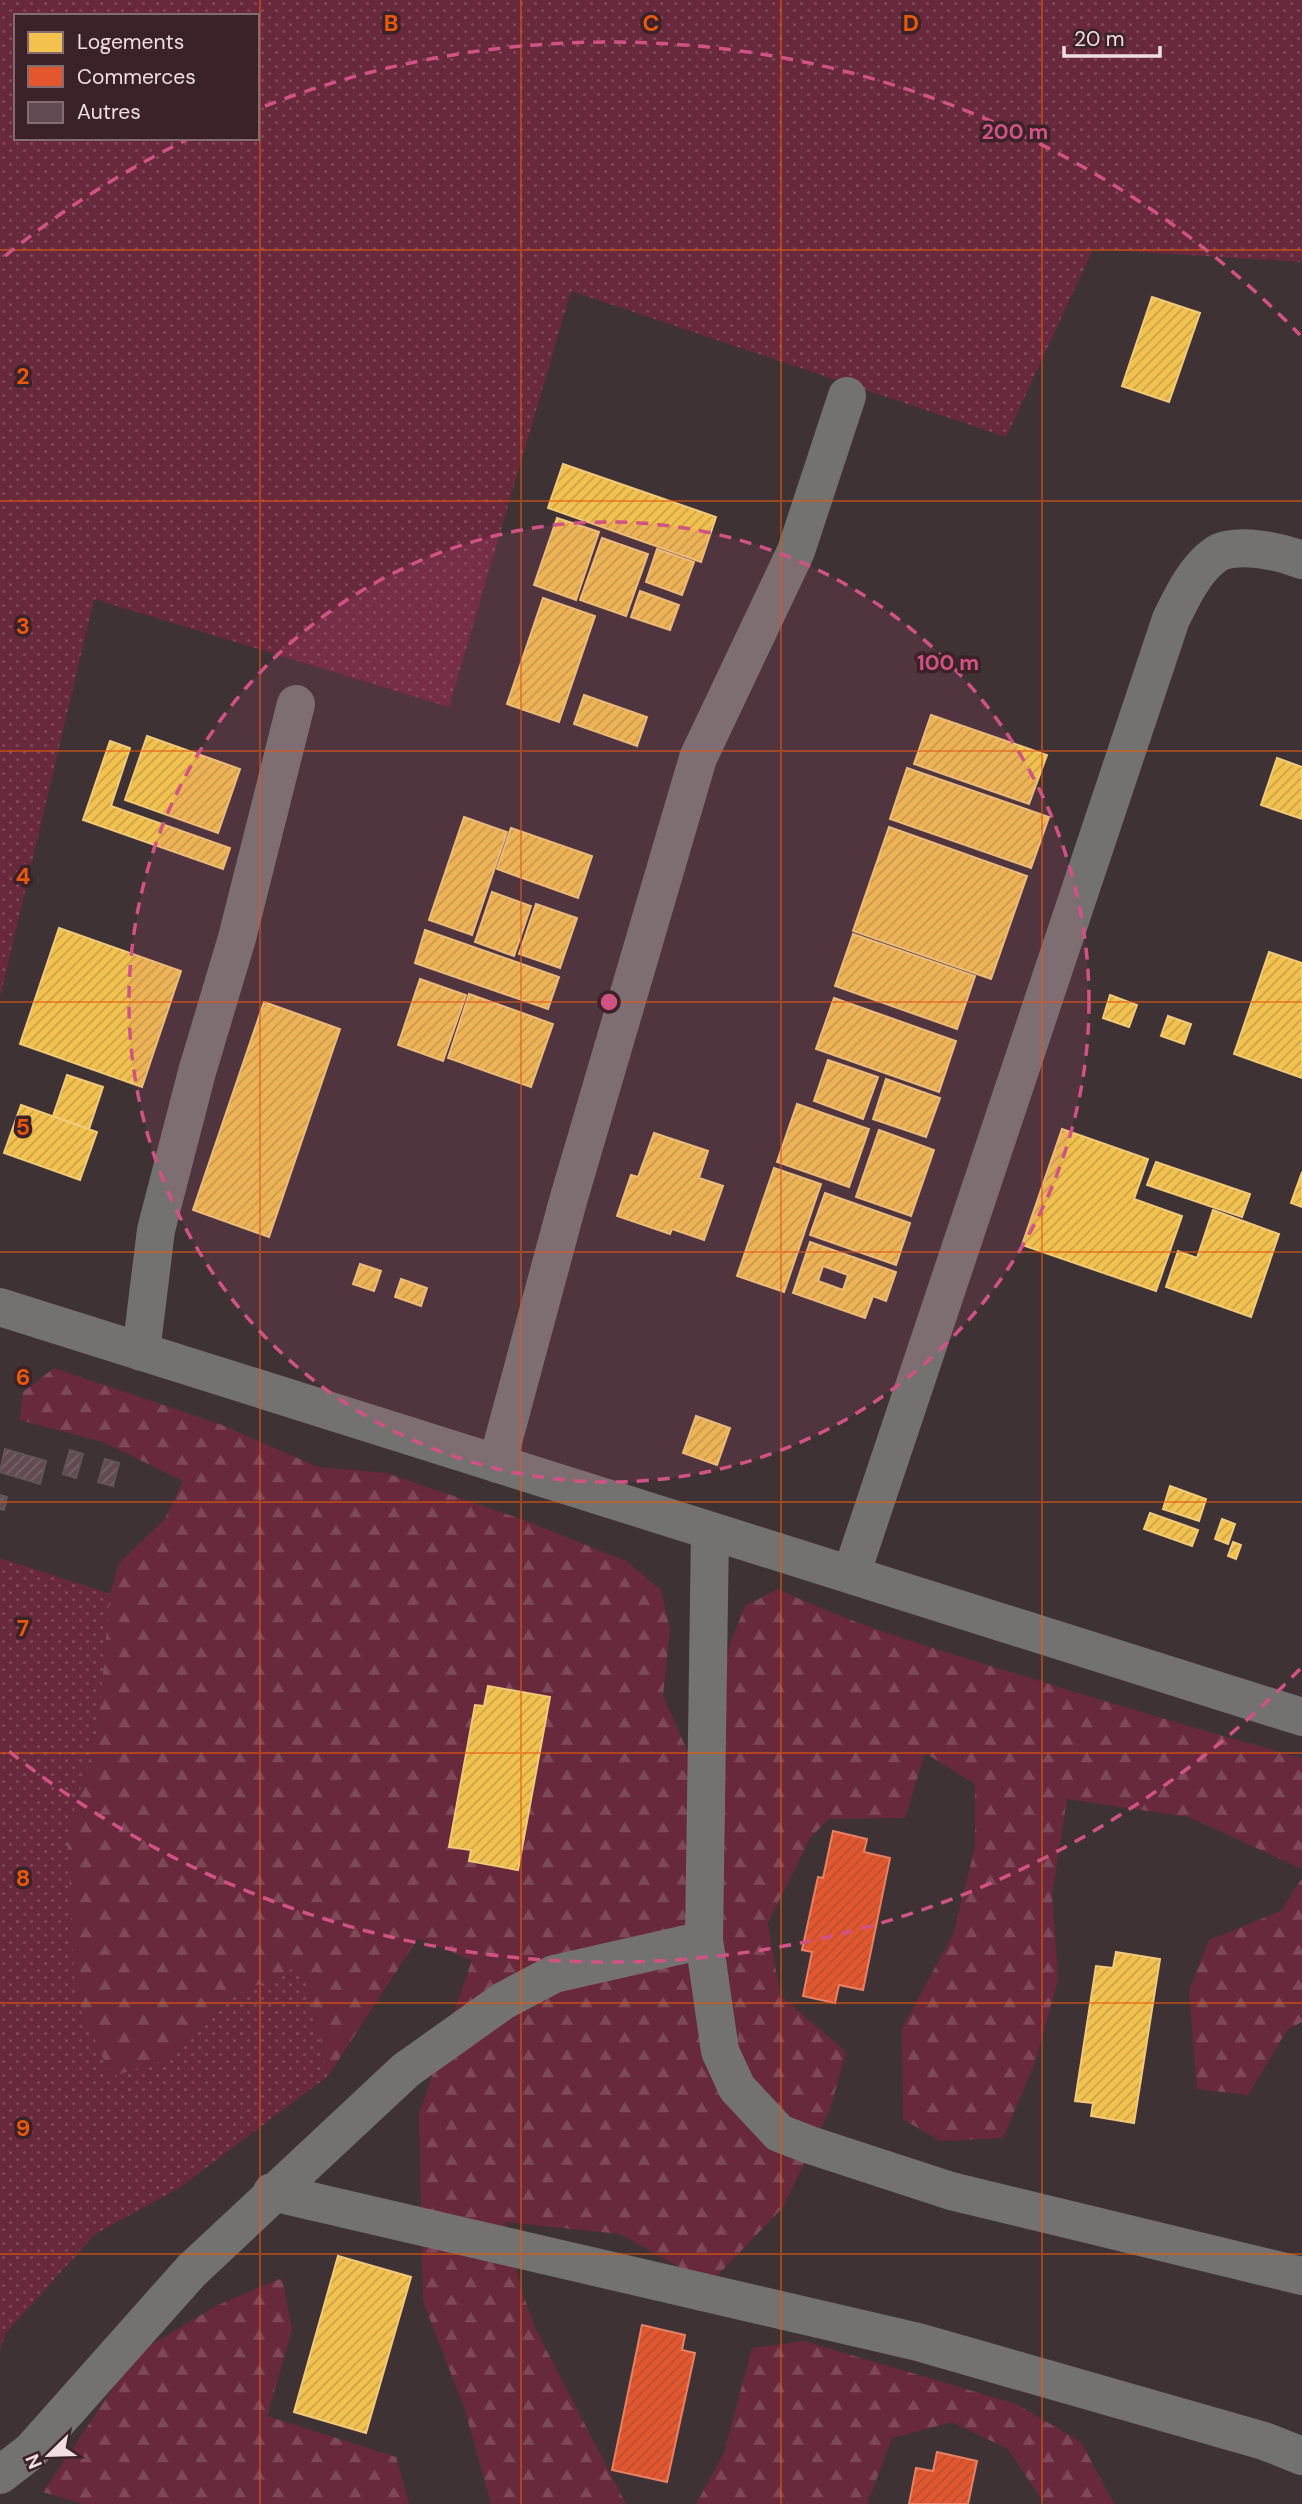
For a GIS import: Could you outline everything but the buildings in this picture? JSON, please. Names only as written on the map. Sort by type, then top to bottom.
[{"type":"street","points":[[497,1464],[568,1201],[698,758],[796,551],[847,396]]},
{"type":"street","points":[[851,1575],[1171,619],[1190,583],[1216,553],[1245,548],[1302,559]]},
{"type":"street","points":[[141,1352],[156,1230],[197,1072],[237,938],[296,704]]},
{"type":"street","points":[[0,1307],[1302,1717]]},
{"type":"street","points":[[710,1531],[704,1940],[720,2051],[737,2088],[779,2133],[951,2191],[1302,2276]]},
{"type":"street","points":[[0,2475],[31,2451],[111,2357],[191,2271],[272,2192],[405,2070],[503,2001],[554,1975],[704,1940]]},
{"type":"street","points":[[272,2192],[918,2342],[1264,2441],[1302,2456]]},
{"type":"green space","points":[[0,0],[1302,0],[1302,262],[1093,249],[1006,437],[571,291],[449,707],[94,599],[0,997]]},
{"type":"green space","points":[[54,1368],[222,1425],[318,1467],[386,1473],[521,1519],[626,1561],[661,1590],[670,1630],[663,1696],[687,1750],[723,1739],[725,1657],[745,1606],[778,1589],[862,1624],[920,1644],[1117,1705],[1302,1758],[1302,1869],[1189,1817],[1067,1799],[1052,1894],[1058,1980],[1035,2062],[1003,2138],[940,2141],[903,2119],[902,2028],[953,1935],[975,1847],[975,1784],[925,1753],[905,1818],[829,1819],[810,1838],[768,1923],[780,1995],[846,2052],[830,2109],[783,2207],[713,2280],[692,2274],[620,2234],[505,2222],[521,2289],[535,2328],[626,2504],[491,2504],[465,2410],[423,2301],[419,2114],[472,1960],[418,1938],[328,2076],[309,1987],[294,1968],[217,2004],[170,2058],[111,2077],[75,1993],[67,1835],[98,1729],[110,1594],[119,1563],[165,1519],[183,1481],[103,1442],[20,1420],[23,1392]]},
{"type":"green space","points":[[0,1558],[110,1594],[98,1729],[67,1835],[170,2058],[217,2004],[294,1968],[309,1987],[328,2076],[179,2188],[95,2234],[5,2334],[0,2350]]},
{"type":"green space","points":[[1302,1878],[1302,2022],[1287,2030],[1248,2095],[1197,2089],[1189,1991],[1209,1940],[1281,1911]]},
{"type":"green space","points":[[282,2278],[292,2330],[267,2416],[396,2457],[409,2504],[83,2504],[43,2492],[137,2353],[218,2305]]},
{"type":"green space","points":[[804,2341],[1016,2404],[1081,2442],[1114,2504],[1045,2504],[1008,2449],[952,2422],[892,2438],[867,2504],[696,2504],[724,2453],[752,2348]]}]
